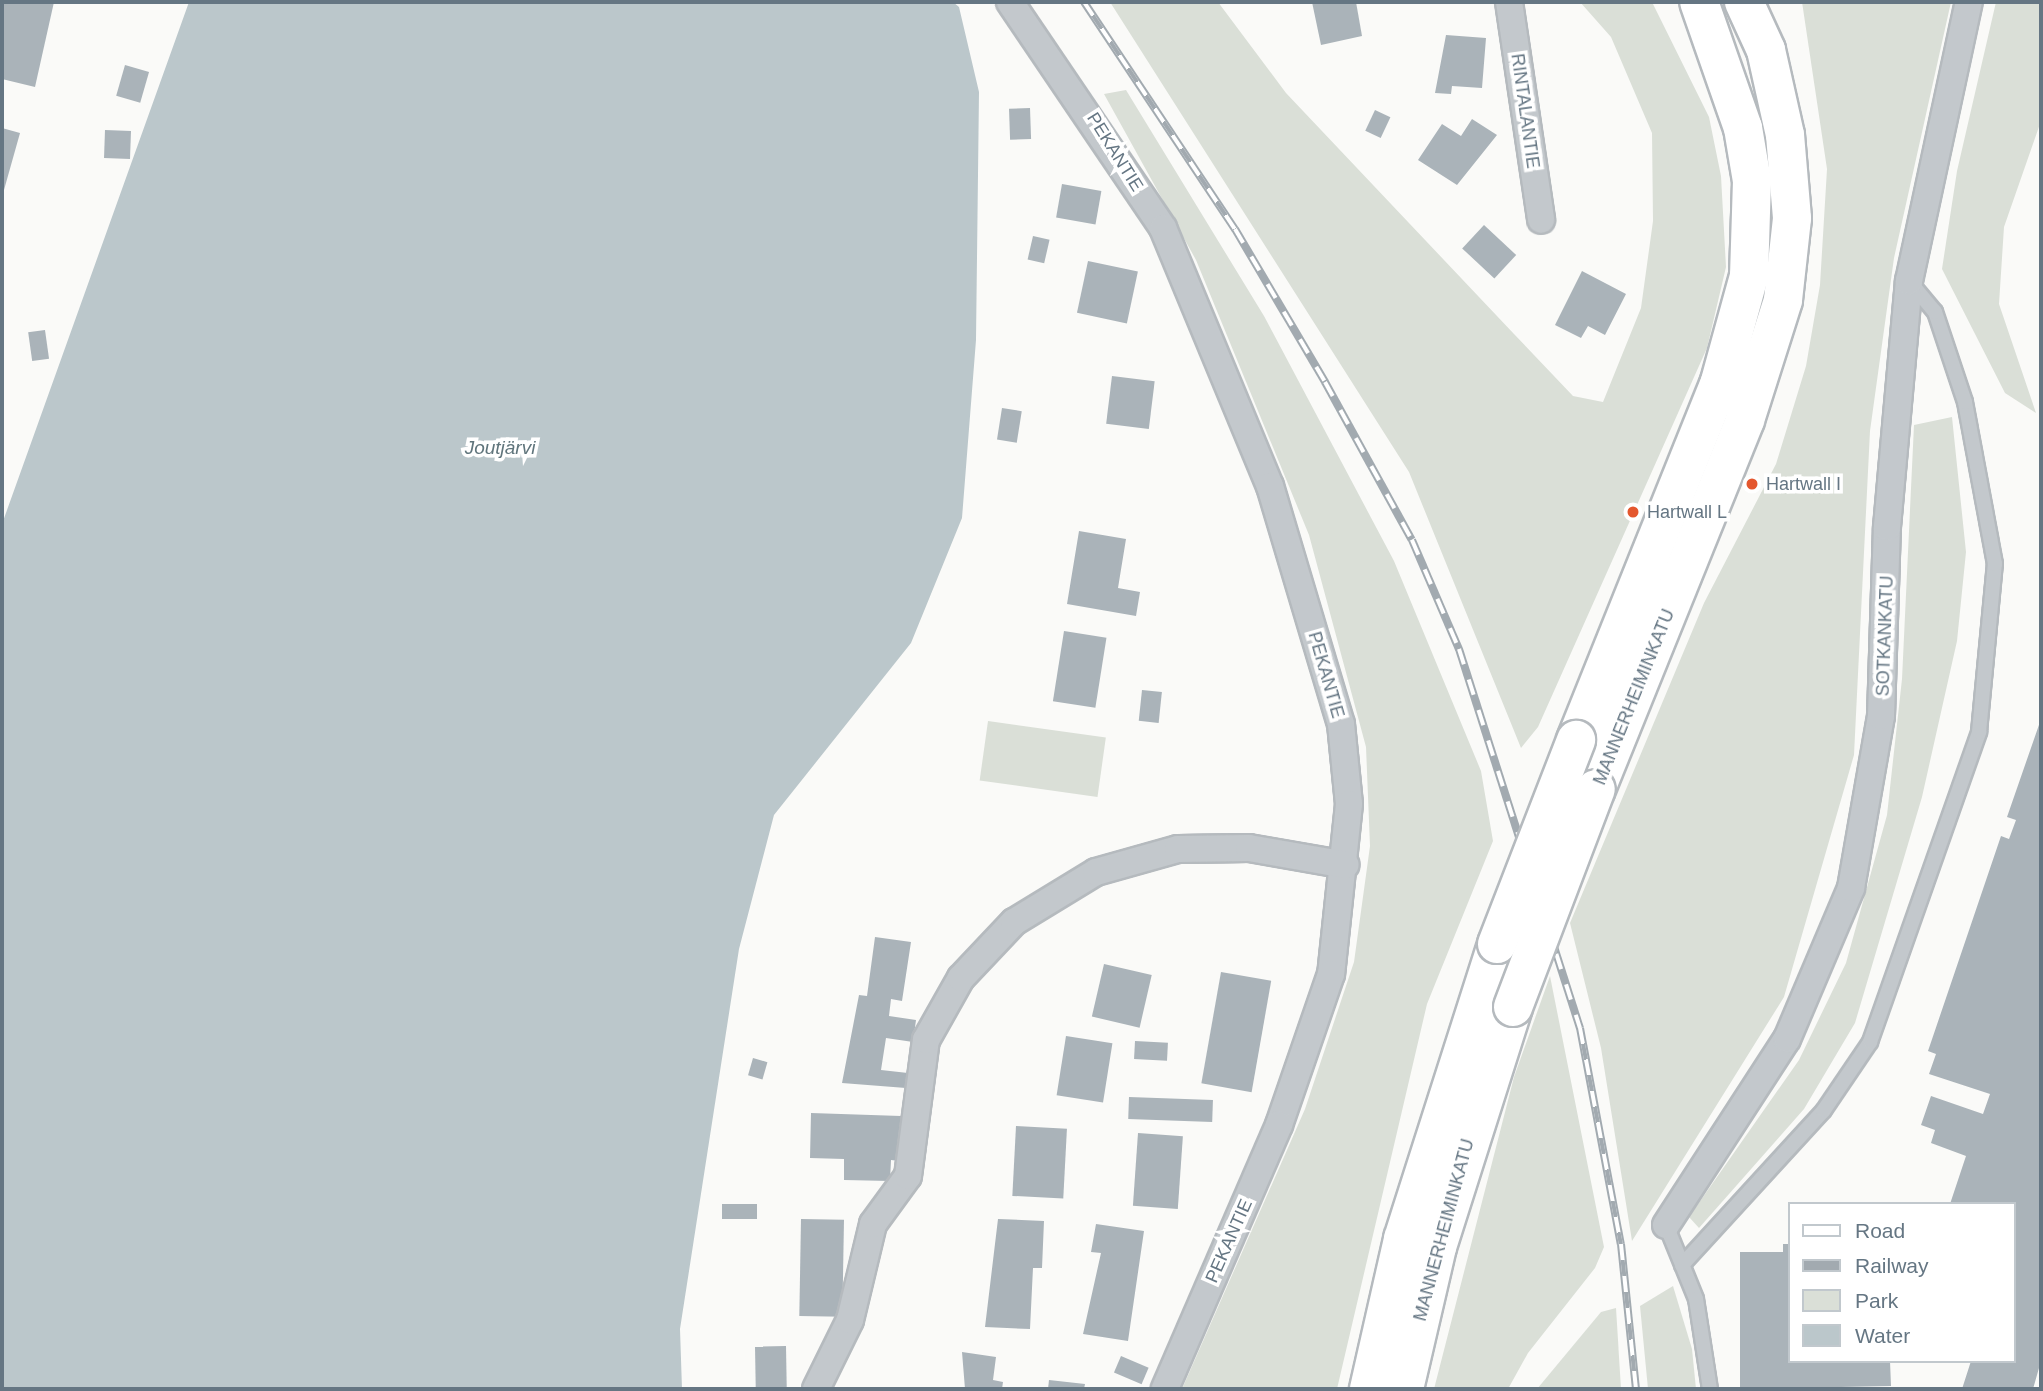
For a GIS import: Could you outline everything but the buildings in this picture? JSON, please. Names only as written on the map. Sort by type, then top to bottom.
[{"type":"main road","name":"MANNERHEIMINKATU","points":[[1368,1389],[1403,1239],[1497,944],[1719,385],[1749,276],[1752,181],[1743,128],[1699,2]]},
{"type":"main road","name":"MANNERHEIMINKATU","points":[[1404,1389],[1437,1247],[1513,1007],[1596,789],[1745,420],[1783,300],[1791,218],[1785,135],[1766,50],[1744,2]]},
{"type":"street","name":"PEKANTIE","points":[[1010,2],[1163,228],[1216,345],[1269,486],[1340,724],[1349,804],[1346,865],[1331,974],[1284,1113],[1164,1389]]},
{"type":"street","name":"RINTALANTIE","points":[[1509,2],[1541,220]]},
{"type":"street","name":"SOTKANKATU","points":[[1666,1225],[1787,1039],[1850,888],[1881,716],[1887,527],[1909,281],[1969,2]]},
{"type":"street","points":[[816,1389],[850,1320],[873,1224],[908,1176],[926,1040],[961,978],[1014,922],[1096,872],[1178,849],[1249,848],[1346,865]]},
{"type":"lane","points":[[1682,1265],[1824,1110],[1870,1041],[1979,732],[1995,564],[1965,402],[1935,312],[1909,281]]},
{"type":"lane","points":[[1666,1225],[1696,1299],[1710,1389]]},
{"type":"green space","points":[[1110,2],[1218,2],[1286,93],[1573,396],[1603,402],[1641,308],[1653,221],[1652,133],[1611,37],[1580,2],[1652,2],[1709,117],[1721,176],[1726,267],[1707,348],[1538,727],[1521,748],[1409,472]]},
{"type":"green space","points":[[1802,2],[1951,2],[1894,258],[1870,431],[1854,755],[1784,997],[1632,1241],[1601,1048],[1570,923],[1704,603],[1776,464],[1806,366],[1820,285],[1827,169]]},
{"type":"green space","points":[[1996,2],[2041,2],[2041,121],[2004,227],[1999,304],[2036,413],[2005,393],[1942,269],[1957,171]]},
{"type":"green space","points":[[1126,90],[1264,316],[1394,561],[1481,771],[1493,841],[1427,1004],[1337,1389],[1182,1389],[1305,1109],[1354,962],[1370,846],[1366,747],[1309,535],[1196,260],[1104,94]]},
{"type":"green space","points":[[1952,417],[1966,552],[1957,641],[1922,797],[1855,1023],[1804,1109],[1699,1228],[1689,1217],[1799,1060],[1846,963],[1887,815],[1902,679],[1914,425]]},
{"type":"green space","points":[[988,721],[1106,738],[1097,797],[980,780]]},
{"type":"green space","points":[[1550,976],[1604,1247],[1595,1268],[1528,1353],[1508,1389],[1434,1389],[1514,1077]]},
{"type":"green space","points":[[1673,1286],[1692,1349],[1696,1389],[1648,1389],[1640,1306]]},
{"type":"green space","points":[[1616,1308],[1621,1389],[1537,1389],[1601,1312]]},
{"type":"water","name":"Joutjärvi","points":[[189,2],[953,2],[959,7],[979,92],[976,340],[962,518],[911,643],[774,815],[739,949],[680,1329],[682,1389],[2,1389],[2,524]]},
{"type":"railway","points":[[1084,2],[1235,229],[1325,382],[1412,540],[1459,649],[1580,1028],[1621,1244],[1636,1389]]},
{"type":"place","name":"Hartwall I","points":[[1752,484]]},
{"type":"place","name":"Hartwall L","points":[[1633,512]]}]
